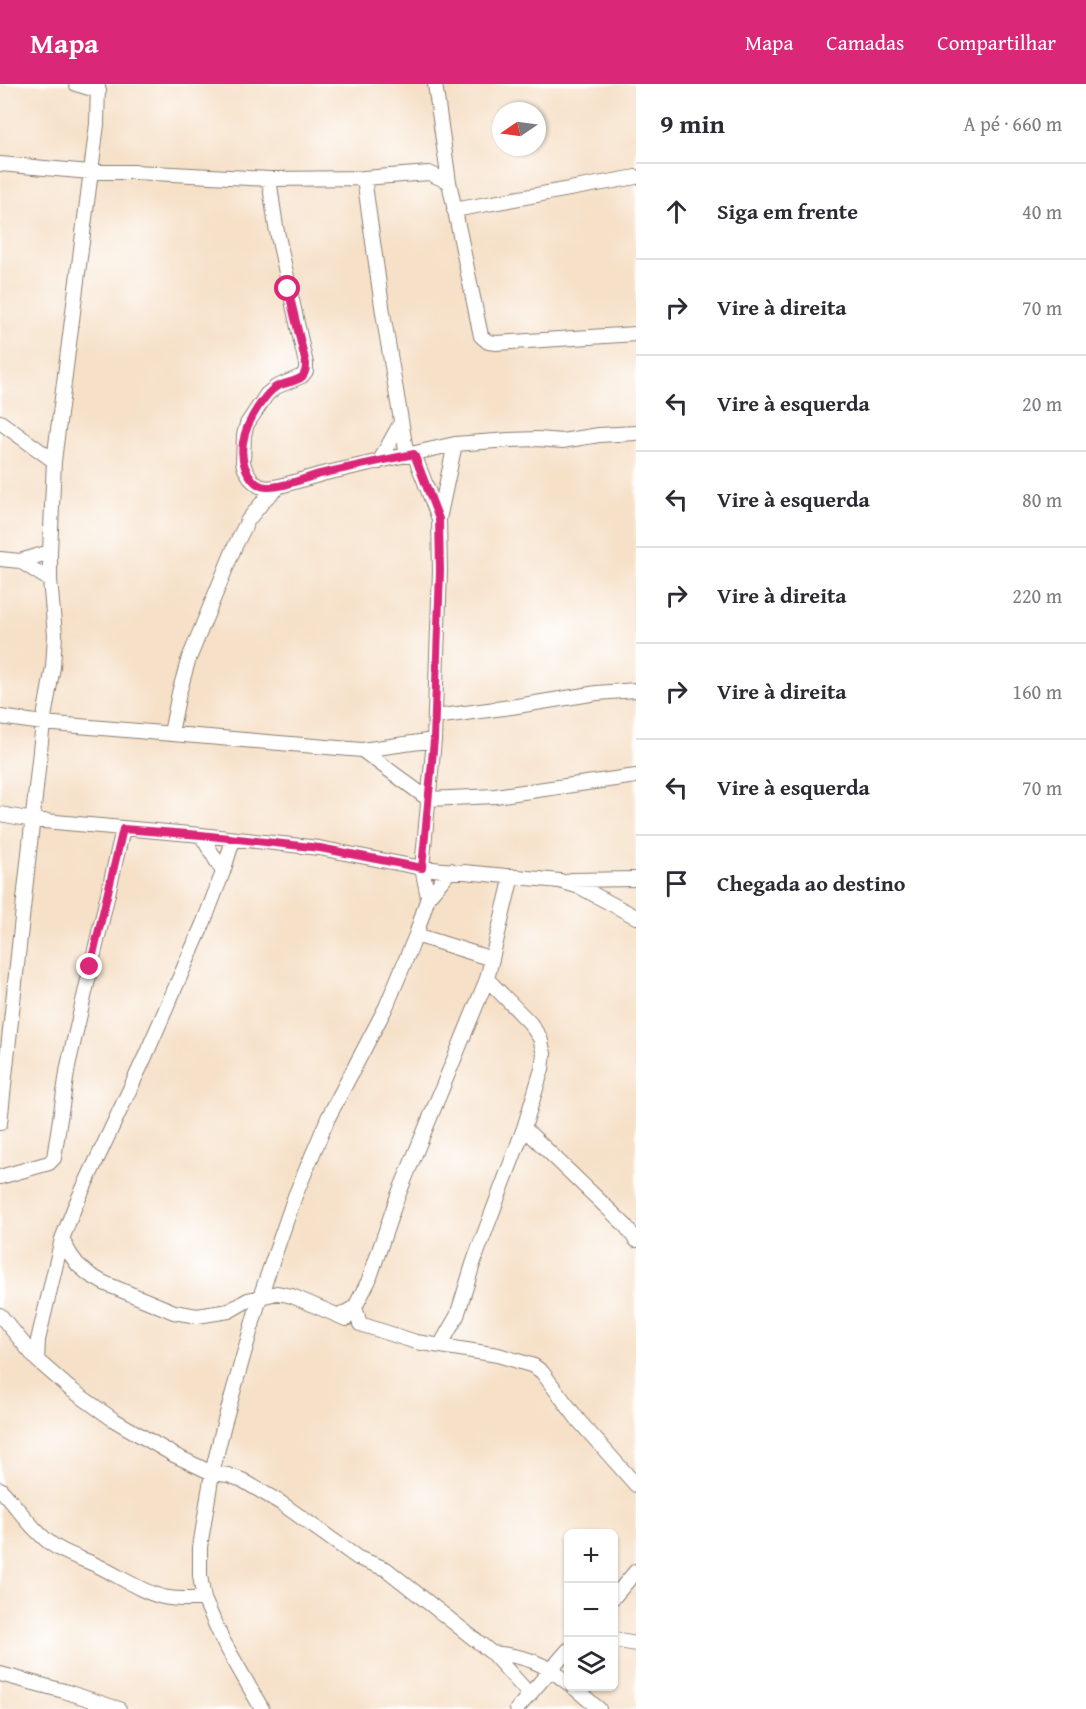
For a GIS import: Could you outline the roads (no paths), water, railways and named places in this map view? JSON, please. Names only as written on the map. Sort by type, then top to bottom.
[{"type":"street","points":[[0,1123],[43,723],[53,667],[54,635],[50,552],[54,461],[97,124],[98,87],[76,84]]},
{"type":"street","points":[[435,84],[454,210],[481,336],[488,342],[509,343],[636,334]]},
{"type":"street","points":[[429,173],[446,161]]},
{"type":"street","points":[[0,166],[269,179],[364,178],[429,173],[449,182]]},
{"type":"street","points":[[454,210],[636,177]]},
{"type":"street","points":[[364,178],[401,422],[411,455],[439,519]]},
{"type":"street","points":[[269,179],[276,227],[306,371],[302,376],[276,387],[267,394],[248,424],[244,435],[243,462],[252,480],[259,486],[268,488],[280,486],[322,474],[455,444],[519,439],[562,441],[599,435],[636,433]]},
{"type":"street","points":[[0,422],[54,461]]},
{"type":"street","points":[[379,462],[401,422]]},
{"type":"street","points":[[428,897],[422,868],[434,740],[440,571],[439,519],[455,444]]},
{"type":"street","points":[[171,734],[188,661],[235,546],[248,520],[266,498],[280,486]]},
{"type":"street","points":[[0,559],[20,561],[50,552]]},
{"type":"street","points":[[20,561],[50,580]]},
{"type":"street","points":[[435,717],[597,693],[636,690]]},
{"type":"street","points":[[0,717],[43,723],[362,750],[434,740]]},
{"type":"street","points":[[362,750],[428,799],[495,796],[636,777]]},
{"type":"street","points":[[0,813],[33,820],[320,848],[422,868],[560,880],[636,879]]},
{"type":"street","points":[[0,1178],[50,1163],[54,1158],[68,1066],[123,829]]},
{"type":"street","points":[[201,835],[223,872]]},
{"type":"street","points":[[37,1360],[38,1340],[62,1239],[203,924],[233,840]]},
{"type":"street","points":[[262,1709],[222,1639],[204,1599],[200,1576],[200,1546],[212,1473],[252,1323],[295,1196],[328,1118],[386,1007],[416,935],[428,897],[451,870]]},
{"type":"street","points":[[339,1316],[355,1306],[369,1280],[397,1198],[487,979],[512,876]]},
{"type":"street","points":[[560,880],[580,887],[636,917]]},
{"type":"street","points":[[416,935],[492,959]]},
{"type":"street","points":[[441,1344],[457,1316],[474,1262],[525,1128],[544,1054],[540,1038],[530,1023],[487,979]]},
{"type":"street","points":[[525,1128],[617,1217],[636,1240]]},
{"type":"street","points":[[62,1239],[70,1254],[90,1275],[174,1312],[197,1316],[229,1311],[248,1300],[277,1293],[292,1296],[391,1335],[416,1342],[498,1354],[534,1366],[542,1372],[579,1421],[636,1485]]},
{"type":"street","points":[[355,1306],[360,1324]]},
{"type":"street","points":[[229,1311],[245,1316],[252,1323]]},
{"type":"street","points":[[0,1315],[37,1360],[69,1388],[114,1420],[174,1455],[212,1473],[242,1480],[281,1503],[358,1558],[386,1569],[492,1653],[530,1695]]},
{"type":"street","points":[[24,1344],[38,1340]]},
{"type":"street","points":[[0,1489],[52,1545],[136,1587],[163,1597],[204,1599]]},
{"type":"street","points":[[618,1593],[636,1571]]},
{"type":"street","points":[[618,1641],[636,1644]]},
{"type":"street","points":[[492,1653],[520,1656],[551,1669],[564,1680]]},
{"type":"street","points":[[518,1709],[564,1654]]},
{"type":"street","points":[[0,1674],[119,1709]]},
{"type":"street","points":[[578,1691],[599,1709]]}]
